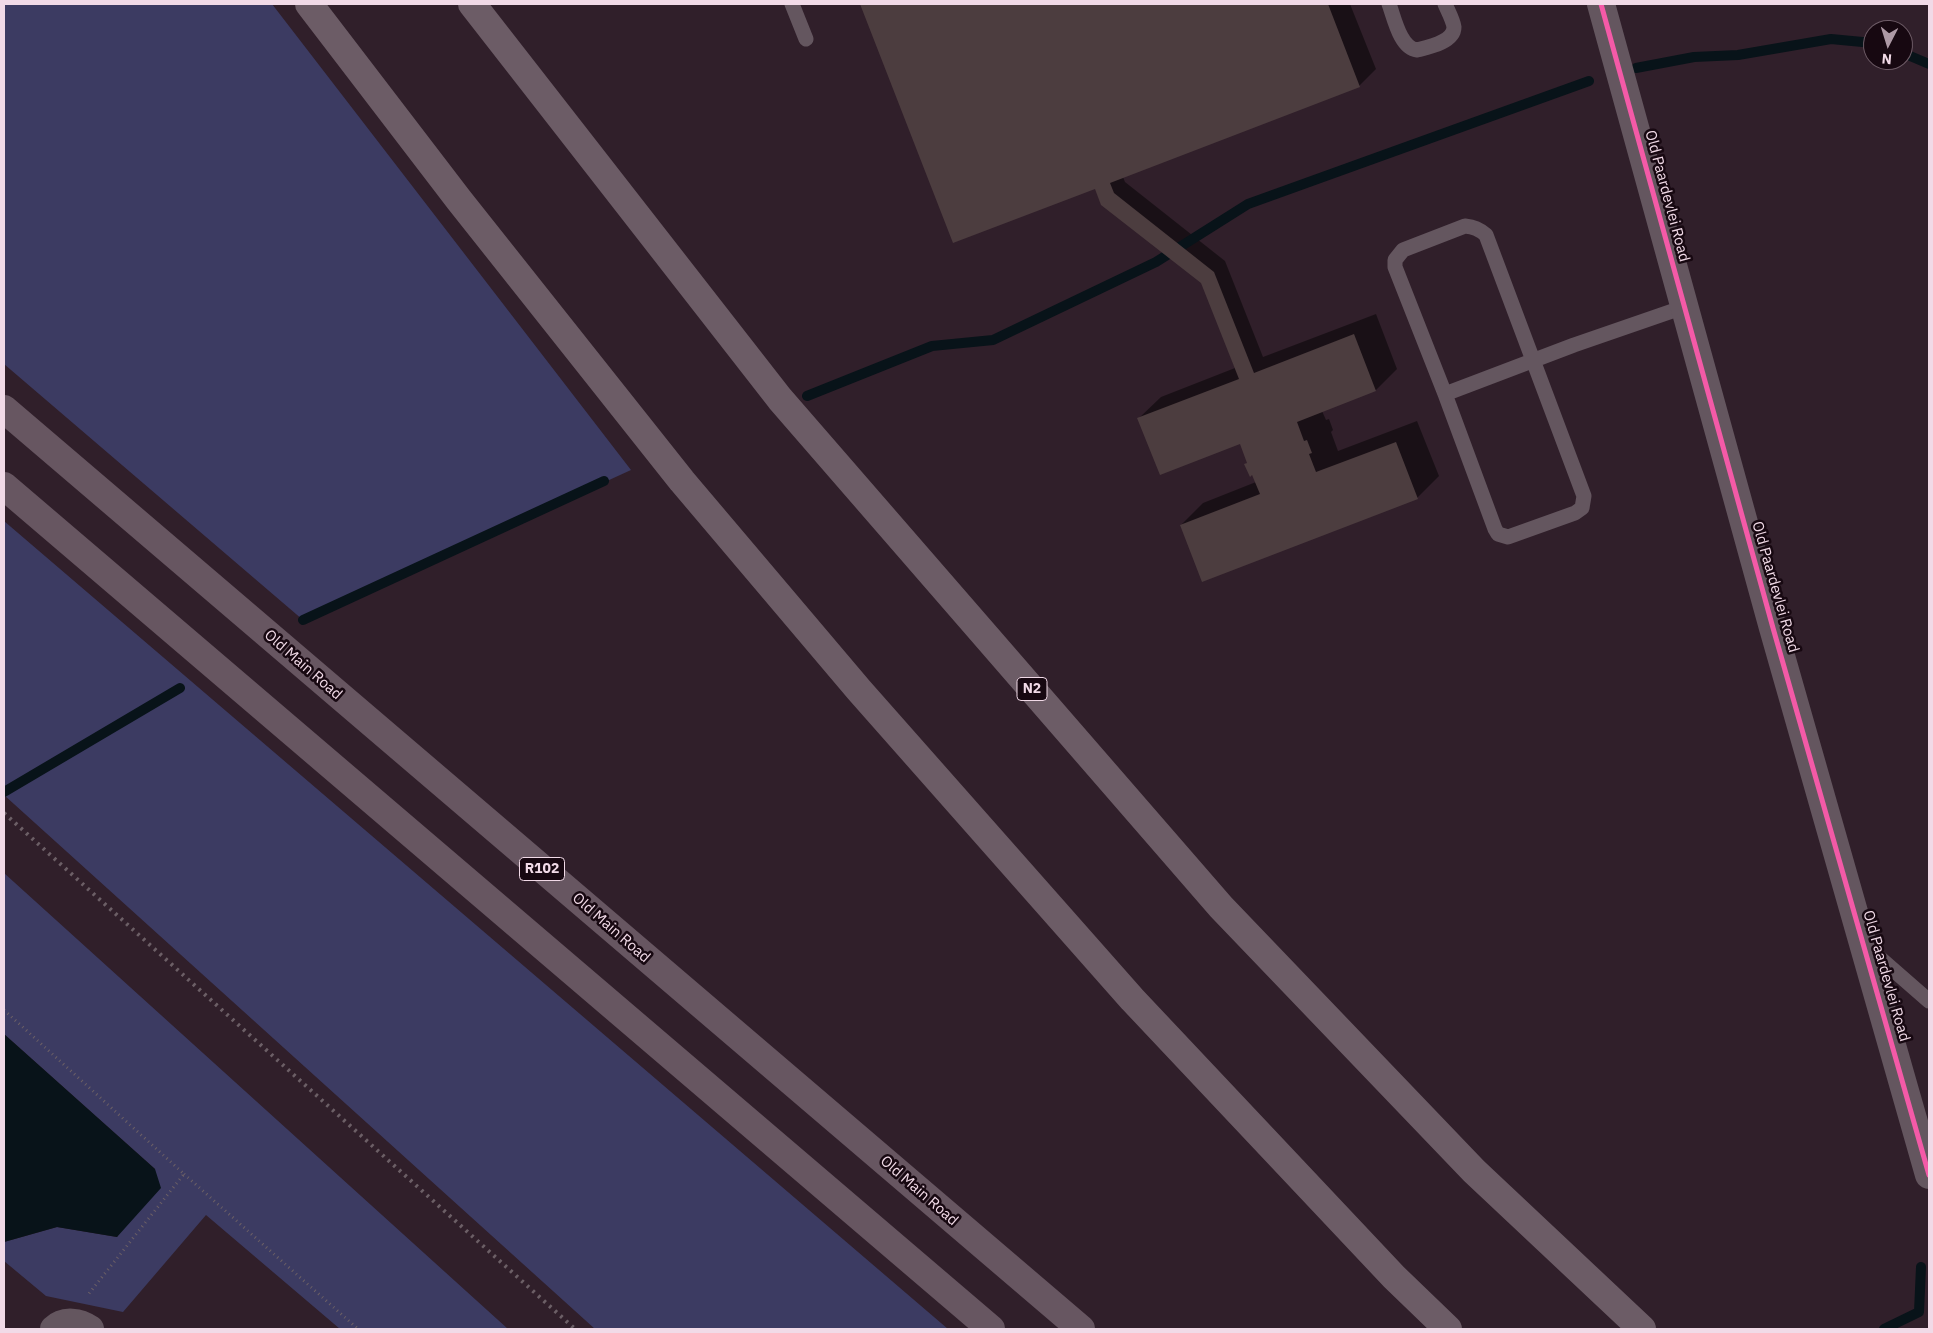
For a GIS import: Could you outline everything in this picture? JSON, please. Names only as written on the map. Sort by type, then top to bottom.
[{"type":"highway","points":[[309,4],[459,200],[670,465],[859,690],[1132,998],[1394,1278],[1448,1329]]},
{"type":"highway","name":"N2","points":[[472,4],[780,399],[1221,907],[1474,1171],[1642,1329]]},
{"type":"main road","name":"Old Main Road","points":[[4,409],[1081,1329]]},
{"type":"main road","points":[[4,486],[991,1329]]},
{"type":"street","name":"Old Paardevlei Road","points":[[1600,4],[1773,628],[1929,1175]]},
{"type":"lane","points":[[792,4],[806,39]]},
{"type":"lane","points":[[1389,4],[1403,40],[1413,49],[1418,50],[1445,40],[1453,33],[1453,25],[1445,4]]},
{"type":"lane","points":[[1465,226],[1481,230],[1486,236],[1534,360],[1584,496],[1582,508],[1567,516],[1508,537],[1498,534],[1494,529],[1445,394],[1395,267],[1395,260],[1403,250],[1465,226]]},
{"type":"lane","points":[[1445,394],[1534,360],[1684,307]]},
{"type":"lane","points":[[1863,942],[1929,1000]]},
{"type":"path","points":[[4,1010],[358,1329]]},
{"type":"path","points":[[70,1327],[184,1174]]},
{"type":"shaded area","points":[[4,4],[272,4],[631,470],[303,620],[4,364]]},
{"type":"shaded area","points":[[4,521],[948,1329],[595,1329],[4,795]]},
{"type":"shaded area","points":[[4,873],[508,1329],[340,1329],[206,1215],[123,1312],[46,1296],[4,1261],[4,1242],[57,1227],[117,1237],[155,1169],[4,1034]]},
{"type":"shaded area","points":[[4,1034],[155,1169],[161,1188],[117,1237],[57,1227],[4,1242]]},
{"type":"building","points":[[860,4],[1328,4],[1360,87],[1110,183],[1114,193],[1214,272],[1254,373],[1354,334],[1376,391],[1297,422],[1304,441],[1307,440],[1312,453],[1309,454],[1316,472],[1396,442],[1418,499],[1202,582],[1180,525],[1260,494],[1252,475],[1250,477],[1244,464],[1247,463],[1240,444],[1160,475],[1137,418],[1239,379],[1201,283],[1101,205],[1095,189],[953,243]]},
{"type":"waterway","points":[[1636,68],[1694,57],[1738,55],[1831,39],[1863,42]]},
{"type":"waterway","points":[[1913,57],[1929,64]]},
{"type":"waterway","points":[[807,396],[932,346],[993,340],[1156,262],[1248,204],[1589,81]]},
{"type":"waterway","points":[[303,620],[604,481]]},
{"type":"waterway","points":[[4,792],[180,688]]},
{"type":"waterway","points":[[1884,1329],[1919,1312],[1921,1267]]},
{"type":"railway","points":[[4,813],[575,1329]]},
{"type":"cycle path","points":[[1601,4],[1773,628],[1929,1175]]}]
